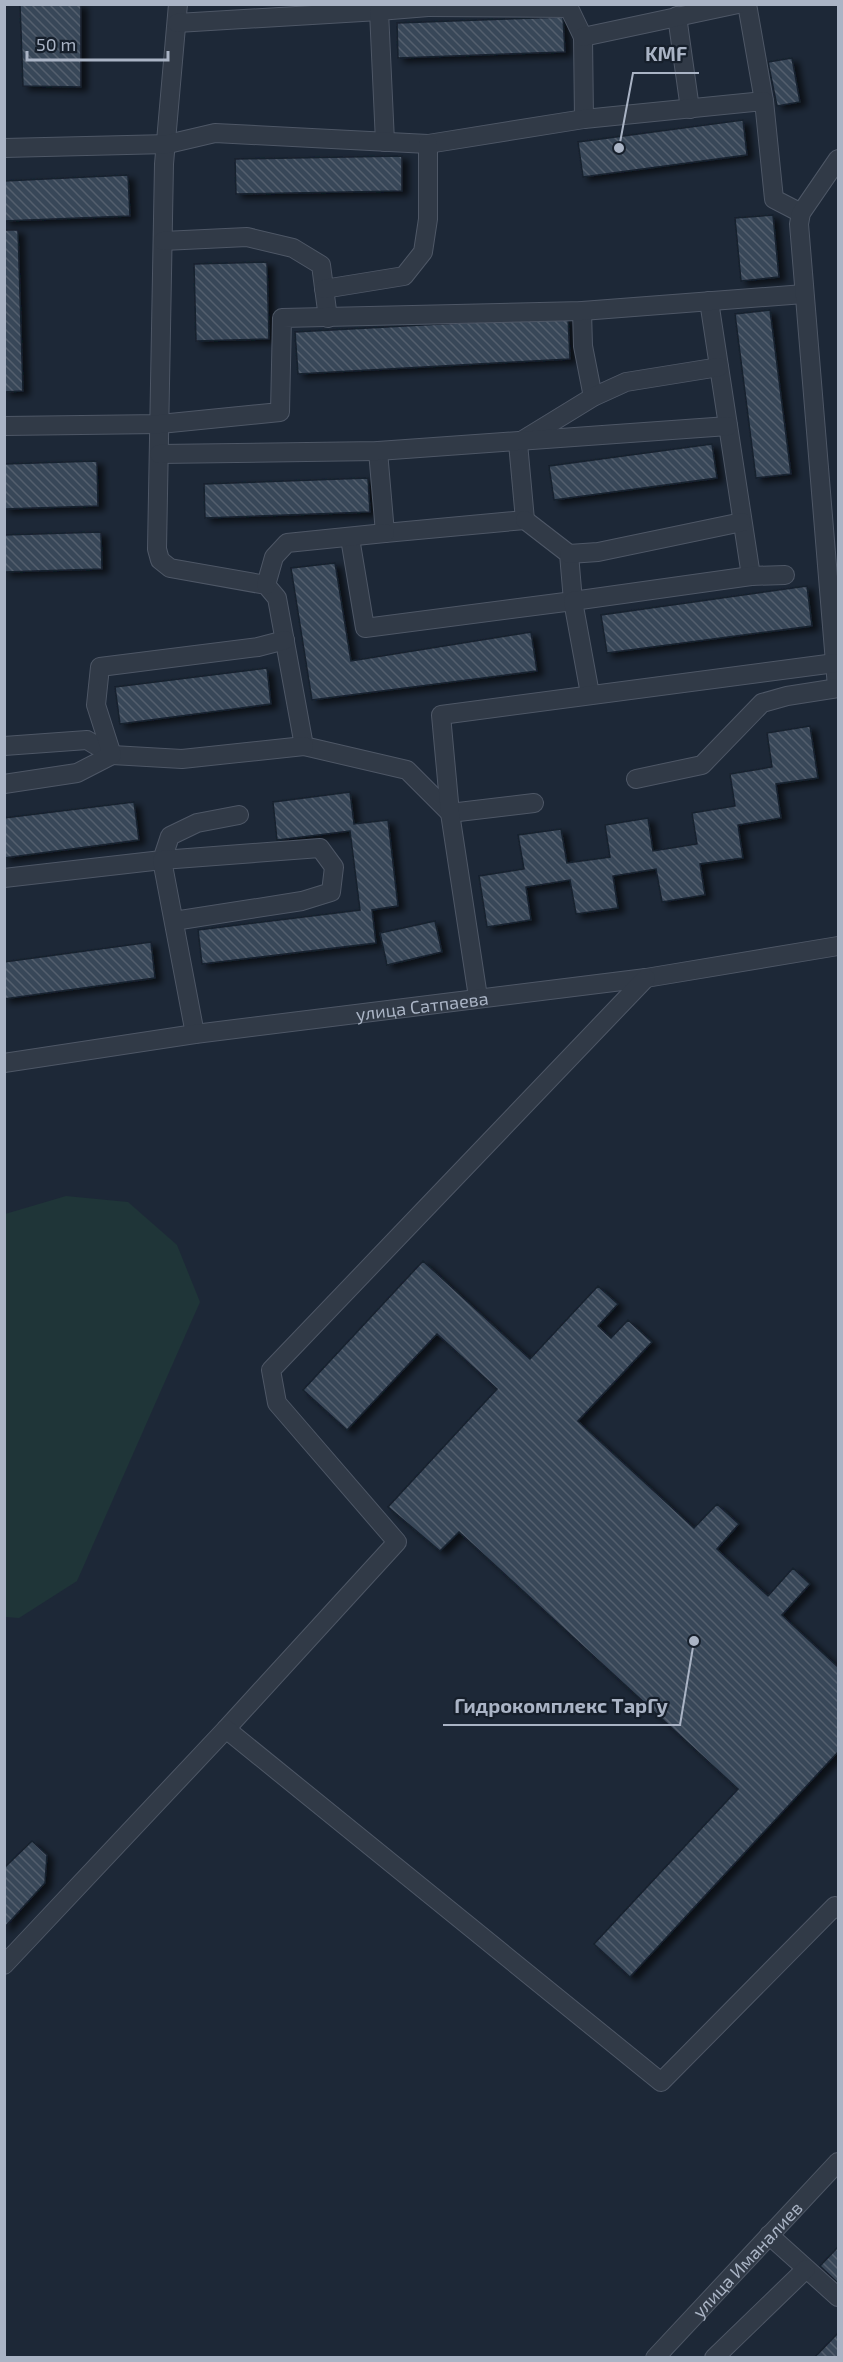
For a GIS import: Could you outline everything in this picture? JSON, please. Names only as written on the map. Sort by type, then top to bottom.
[{"type":"street","points":[[178,4],[168,144],[164,164],[157,549],[160,560],[170,568],[266,585],[277,598],[304,746]]},
{"type":"street","points":[[583,37],[738,4]]},
{"type":"street","points":[[747,4],[765,101],[774,199],[801,213]]},
{"type":"street","points":[[177,23],[428,6],[569,8],[583,37],[584,119]]},
{"type":"street","points":[[379,11],[385,142]]},
{"type":"street","points":[[677,16],[690,109]]},
{"type":"street","points":[[4,148],[168,144],[215,133],[428,144],[584,119],[765,101]]},
{"type":"street","points":[[324,289],[404,276],[423,252],[428,219],[428,144]]},
{"type":"street","points":[[636,779],[702,765],[762,703],[838,687],[799,224],[801,213],[838,159]]},
{"type":"street","points":[[163,241],[247,237],[293,248],[321,265],[328,318]]},
{"type":"street","points":[[4,426],[159,424],[280,412],[282,318],[582,311],[804,294]]},
{"type":"street","points":[[709,301],[751,576]]},
{"type":"street","points":[[582,311],[583,346],[593,397]]},
{"type":"street","points":[[518,443],[593,397],[626,382],[719,367]]},
{"type":"street","points":[[159,454],[378,451],[518,443],[728,426]]},
{"type":"street","points":[[518,443],[525,520]]},
{"type":"street","points":[[378,451],[384,532]]},
{"type":"street","points":[[266,585],[274,557],[287,543],[525,520],[569,554],[598,552],[742,522]]},
{"type":"street","points":[[350,538],[365,628],[751,576],[785,575]]},
{"type":"street","points":[[569,554],[573,601],[590,694]]},
{"type":"street","points":[[112,755],[96,705],[100,667],[258,648],[285,640]]},
{"type":"street","points":[[478,997],[450,813],[441,715],[835,663]]},
{"type":"street","points":[[4,746],[87,740],[112,755],[182,759],[304,746],[407,770],[450,813]]},
{"type":"street","points":[[4,784],[77,773],[112,755]]},
{"type":"street","points":[[450,813],[534,803]]},
{"type":"street","points":[[195,1034],[162,860],[170,836],[197,823],[239,815]]},
{"type":"street","points":[[4,878],[162,860],[320,848],[334,867],[331,892],[302,901],[174,921]]},
{"type":"street","name":"улица Сатпаева","points":[[4,1063],[195,1034],[478,997],[646,978],[838,946]]},
{"type":"street","points":[[4,1965],[226,1729],[397,1542],[277,1403],[271,1370],[646,978]]},
{"type":"street","points":[[226,1729],[661,2082],[835,1906],[838,1909]]},
{"type":"street","name":"улица Иманалиев","points":[[655,2358],[838,2162]]},
{"type":"street","points":[[769,2235],[838,2297]]},
{"type":"street","points":[[718,2356],[806,2269]]},
{"type":"green space","points":[[66,1196],[128,1202],[177,1245],[200,1302],[77,1581],[19,1618],[5,1617],[5,1214]]},
{"type":"building","points":[[20,4],[81,4],[81,87],[23,86]]},
{"type":"building","points":[[563,17],[565,52],[398,58],[397,23]]},
{"type":"building","points":[[792,58],[800,102],[777,106],[768,62]]},
{"type":"building","points":[[743,120],[747,155],[583,177],[578,142]]},
{"type":"building","points":[[402,156],[402,191],[236,194],[235,159]]},
{"type":"building","points":[[128,175],[130,216],[4,221],[4,181]]},
{"type":"building","points":[[773,215],[779,277],[741,281],[735,218]]},
{"type":"building","points":[[4,230],[18,230],[23,391],[4,392]]},
{"type":"building","points":[[267,262],[269,339],[196,341],[194,264]]},
{"type":"building","points":[[770,310],[791,474],[756,478],[735,314]]},
{"type":"building","points":[[568,317],[570,359],[298,374],[295,332]]},
{"type":"building","points":[[712,444],[717,478],[554,500],[549,466]]},
{"type":"building","points":[[97,461],[98,506],[4,509],[4,464]]},
{"type":"building","points":[[368,478],[370,512],[205,518],[204,484]]},
{"type":"building","points":[[101,532],[102,569],[4,572],[4,535]]},
{"type":"building","points":[[335,563],[351,661],[531,632],[537,671],[312,700],[291,568]]},
{"type":"building","points":[[807,586],[812,626],[607,653],[601,615]]},
{"type":"building","points":[[267,668],[271,704],[120,724],[115,687]]},
{"type":"building","points":[[810,726],[818,778],[776,784],[781,818],[738,825],[743,858],[700,864],[705,895],[662,902],[656,869],[613,876],[618,908],[576,914],[570,880],[526,887],[531,920],[487,927],[479,876],[524,869],[518,835],[561,829],[567,863],[610,857],[605,825],[648,818],[653,851],[697,844],[692,813],[735,806],[730,774],[772,767],[767,733]]},
{"type":"building","points":[[350,792],[354,824],[388,820],[398,906],[372,910],[376,943],[202,964],[198,930],[360,910],[350,831],[277,840],[273,802]]},
{"type":"building","points":[[134,802],[139,840],[4,858],[4,818]]},
{"type":"building","points":[[435,921],[442,952],[387,965],[380,933]]},
{"type":"building","points":[[151,942],[155,978],[4,999],[4,962]]},
{"type":"building","points":[[423,1261],[530,1359],[598,1286],[618,1304],[598,1326],[611,1338],[628,1320],[652,1342],[578,1421],[694,1528],[717,1504],[739,1524],[717,1549],[768,1596],[793,1568],[810,1584],[782,1615],[838,1667],[838,1752],[630,1977],[594,1944],[738,1789],[459,1532],[440,1551],[388,1507],[497,1389],[437,1334],[347,1430],[303,1390]]},
{"type":"building","points":[[32,1841],[47,1855],[45,1883],[4,1928],[4,1868]]},
{"type":"building","points":[[838,2247],[838,2283],[820,2266]]},
{"type":"building","points":[[838,2333],[838,2358],[814,2358]]},
{"type":"place","name":"KMF","points":[[619,148]]},
{"type":"place","name":"Гидрокомплекс ТарГу","points":[[694,1641]]}]
